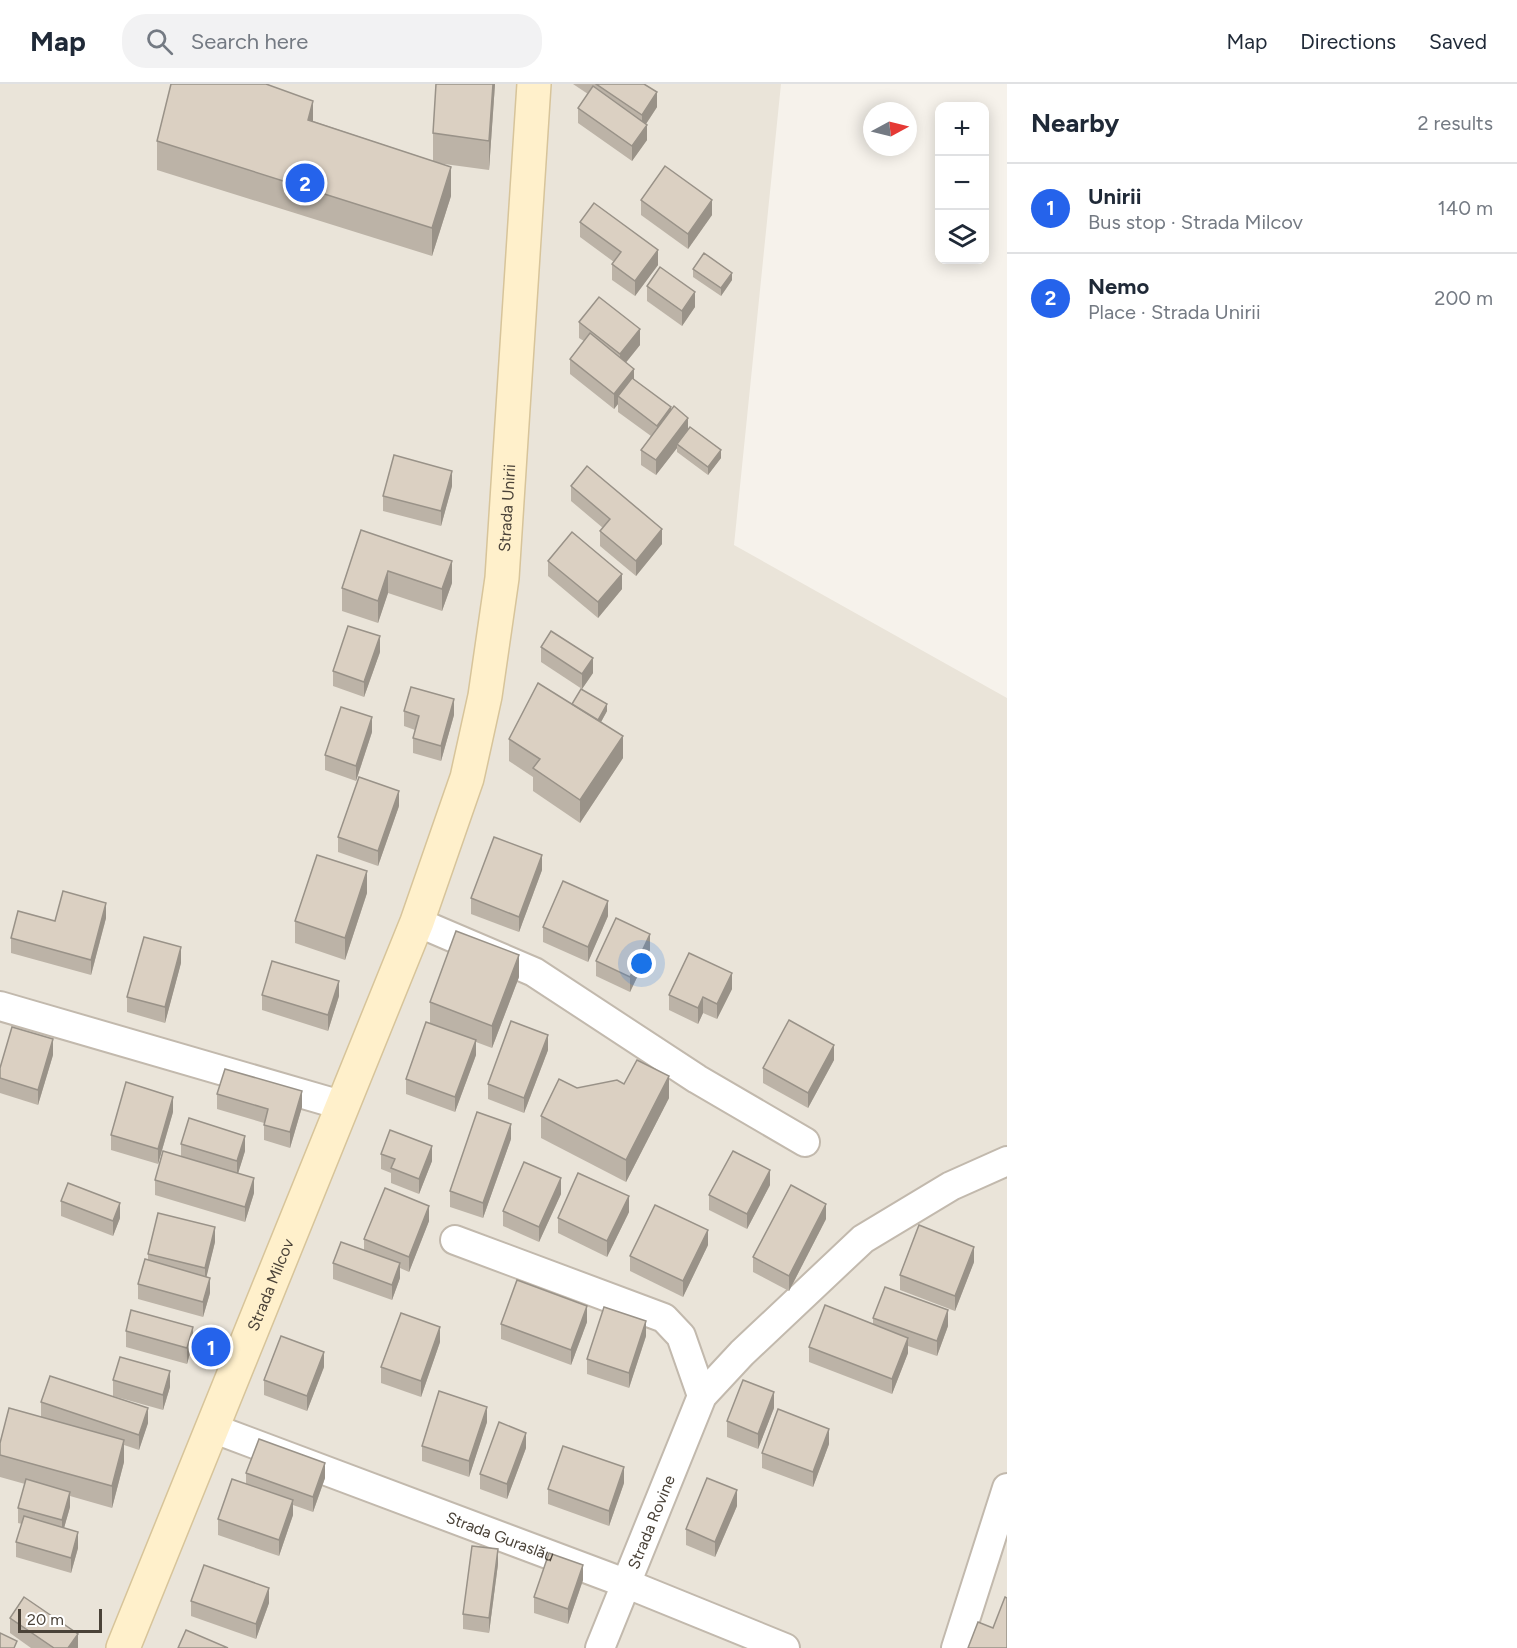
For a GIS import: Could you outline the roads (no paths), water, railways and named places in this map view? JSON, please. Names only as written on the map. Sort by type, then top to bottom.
[{"type":"main road","name":"Strada Unirii","points":[[417,922],[467,778],[485,696],[502,578],[534,84]]},
{"type":"main road","name":"Strada Milcov","points":[[123,1648],[417,922]]},
{"type":"street","points":[[417,922],[534,972],[697,1080],[805,1142]]},
{"type":"street","points":[[0,1006],[341,1105]]},
{"type":"street","points":[[455,1240],[664,1318],[681,1336],[702,1395],[742,1353],[863,1239],[951,1186],[1007,1161]]},
{"type":"street","name":"Strada Rovine","points":[[600,1648],[702,1395]]},
{"type":"street","name":"Strada Guraslău","points":[[212,1428],[625,1583],[785,1648]]},
{"type":"street","points":[[956,1648],[1007,1488]]},
{"type":"place","name":"Nemo","points":[[305,183]]},
{"type":"place","name":"Unirii","points":[[211,1347]]}]
